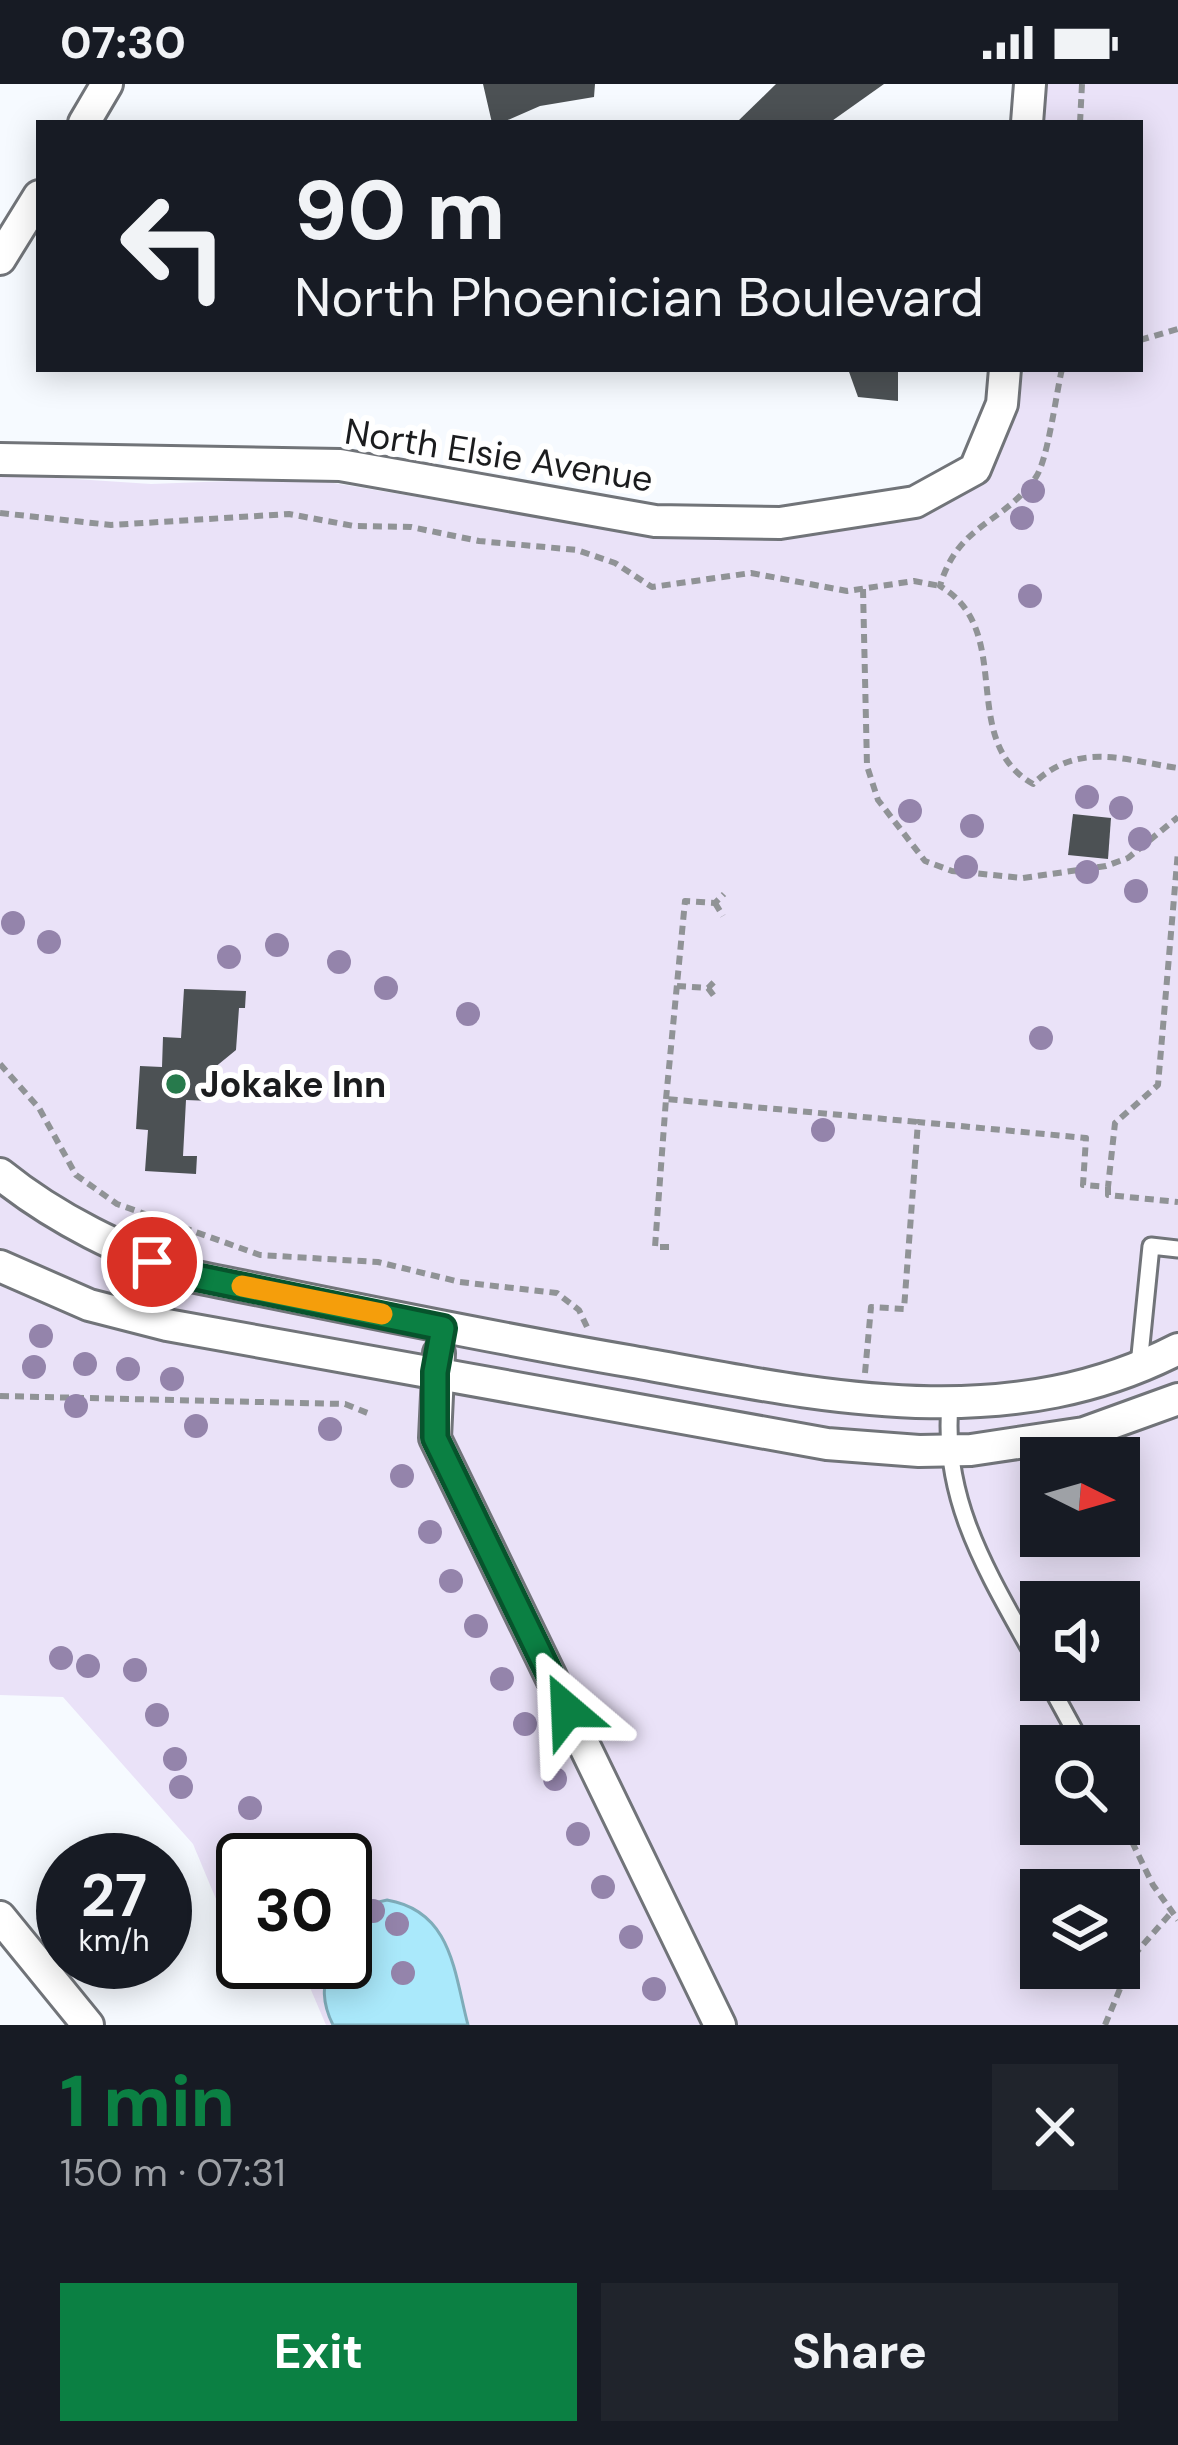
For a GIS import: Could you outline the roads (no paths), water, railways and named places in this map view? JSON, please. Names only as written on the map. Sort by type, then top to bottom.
[{"type":"street","points":[[86,120],[107,84]]},
{"type":"street","points":[[1027,120],[1030,84]]},
{"type":"street","points":[[0,259],[36,201]]},
{"type":"street","name":"North Elsie Avenue","points":[[0,459],[340,465],[655,521],[780,523],[915,502],[974,469],[1002,404],[1005,372]]},
{"type":"street","points":[[0,1174],[29,1198],[113,1247],[191,1276],[443,1328],[833,1398],[950,1404],[1106,1382],[1178,1348]]},
{"type":"street","points":[[0,1266],[89,1305],[167,1325],[827,1444],[946,1451],[1084,1433],[1178,1399]]},
{"type":"street","points":[[443,1328],[435,1372],[435,1438],[720,2025]]},
{"type":"street","points":[[0,1917],[88,2025]]},
{"type":"lane","points":[[1139,1368],[1151,1246],[1178,1249]]},
{"type":"lane","points":[[950,1404],[946,1451],[974,1545],[1020,1630]]},
{"type":"water","points":[[387,1900],[409,1906],[438,1930],[453,1965],[468,2025],[333,2025],[325,1989],[372,1989],[372,1903]]},
{"type":"place","name":"Jokake Inn","points":[[176,1084]]}]
